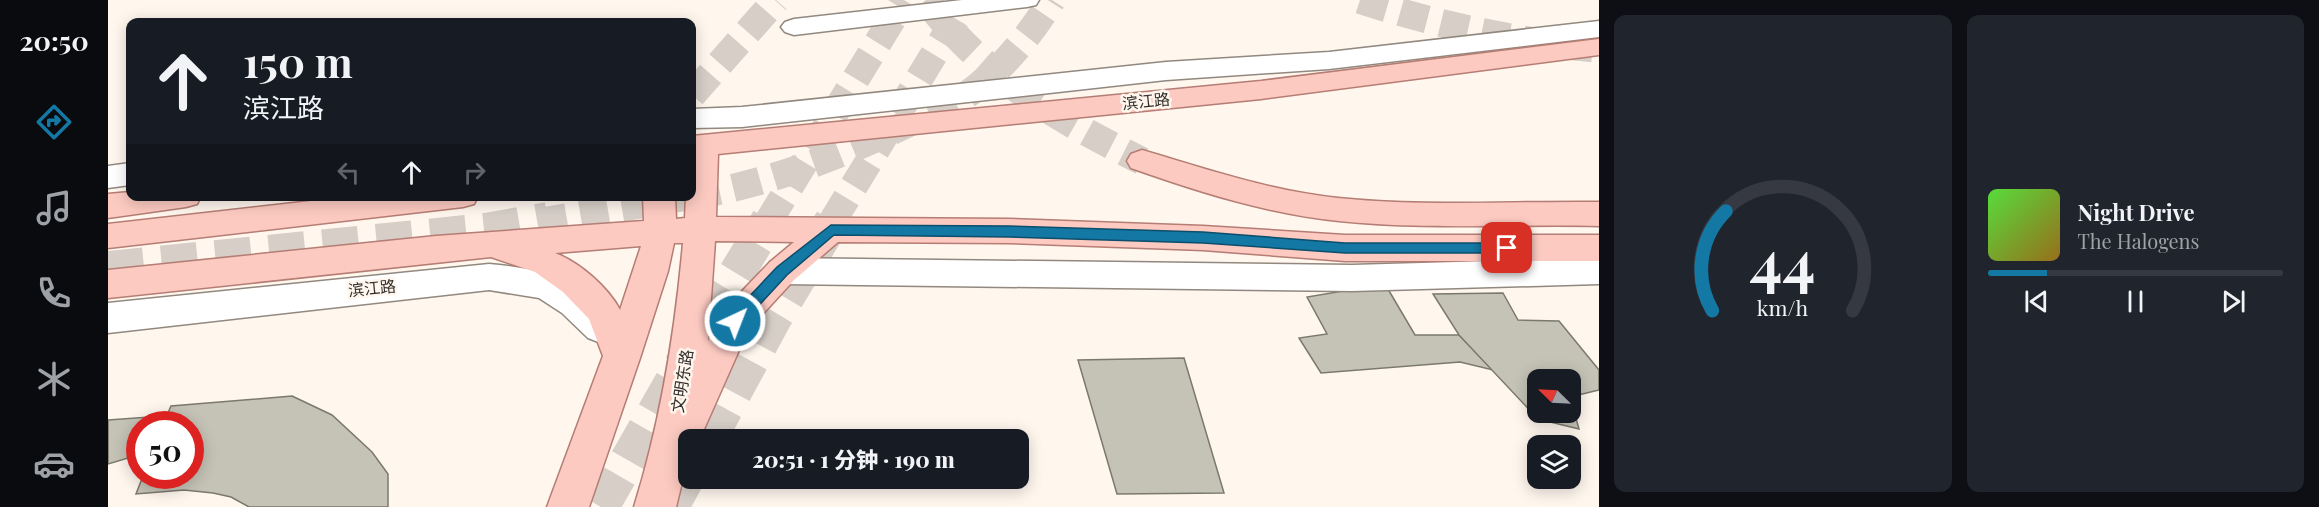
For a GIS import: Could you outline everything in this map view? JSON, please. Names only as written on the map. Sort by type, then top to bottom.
[{"type":"main road","name":"滨江路","points":[[696,137],[1261,90],[1599,47]]},
{"type":"main road","name":"文明东路","points":[[655,507],[671,458],[695,298],[700,229],[696,137]]},
{"type":"main road","points":[[1142,161],[1240,191],[1366,212],[1599,214]]},
{"type":"main road","points":[[108,206],[147,201]]},
{"type":"main road","points":[[108,236],[419,201]]},
{"type":"main road","points":[[568,507],[618,350],[651,271],[660,213]]},
{"type":"main road","points":[[108,284],[487,244],[660,213],[700,229],[1009,231],[1203,238],[1345,248],[1599,248]]},
{"type":"main road","points":[[671,458],[735,321],[782,271],[831,230]]},
{"type":"main road","points":[[487,244],[547,262],[575,282],[603,311],[618,350]]},
{"type":"street","points":[[794,27],[1027,0]]},
{"type":"street","name":"滨江路","points":[[696,137],[742,117],[1166,71],[1218,70],[1386,54],[1599,29]]},
{"type":"street","points":[[108,177],[126,175]]},
{"type":"street","points":[[782,271],[1352,278],[1599,271]]},
{"type":"street","name":"滨江路","points":[[108,318],[489,277],[537,283],[558,290],[574,302],[618,350]]},
{"type":"building","points":[[1385,284],[1415,335],[1459,335],[1493,370],[1460,362],[1321,373],[1299,338],[1327,334],[1307,297]]},
{"type":"building","points":[[1503,293],[1518,320],[1559,321],[1599,370],[1599,390],[1581,394],[1581,369],[1527,369],[1527,407],[1459,335],[1433,294]]},
{"type":"building","points":[[1184,358],[1224,493],[1117,494],[1078,360]]},
{"type":"building","points":[[292,396],[332,415],[372,452],[388,474],[388,507],[249,507],[231,497],[213,493],[184,490],[136,494],[138,489],[204,489],[204,411],[169,411],[171,406]]},
{"type":"building","points":[[126,419],[126,459],[108,464],[108,420]]},
{"type":"building","points":[[1554,423],[1577,423],[1579,429]]},
{"type":"tunnel","points":[[696,90],[776,0]]},
{"type":"tunnel","points":[[801,168],[904,0]]},
{"type":"tunnel","points":[[926,0],[950,29]]},
{"type":"tunnel","points":[[950,29],[967,0]]},
{"type":"tunnel","points":[[995,71],[1022,42],[1052,0]]},
{"type":"tunnel","points":[[1360,0],[1478,31],[1538,42],[1599,49]]},
{"type":"tunnel","points":[[886,134],[950,29]]},
{"type":"tunnel","points":[[950,29],[995,71]]},
{"type":"tunnel","points":[[886,134],[953,104],[995,71]]},
{"type":"tunnel","points":[[995,71],[1051,112],[1142,161]]},
{"type":"tunnel","points":[[801,168],[886,134]]},
{"type":"tunnel","points":[[832,222],[886,134]]},
{"type":"tunnel","points":[[696,195],[748,184],[801,168]]},
{"type":"tunnel","points":[[768,222],[801,168]]},
{"type":"tunnel","points":[[539,222],[661,201]]},
{"type":"tunnel","points":[[108,269],[486,231],[548,220]]},
{"type":"tunnel","points":[[601,507],[705,325],[769,220]]},
{"type":"tunnel","points":[[714,429],[774,318],[833,220]]},
{"type":"tunnel","points":[[671,507],[681,489]]},
{"type":"route","points":[[735,321],[782,271],[831,230],[1009,231],[1203,238],[1345,248],[1507,248]]}]
